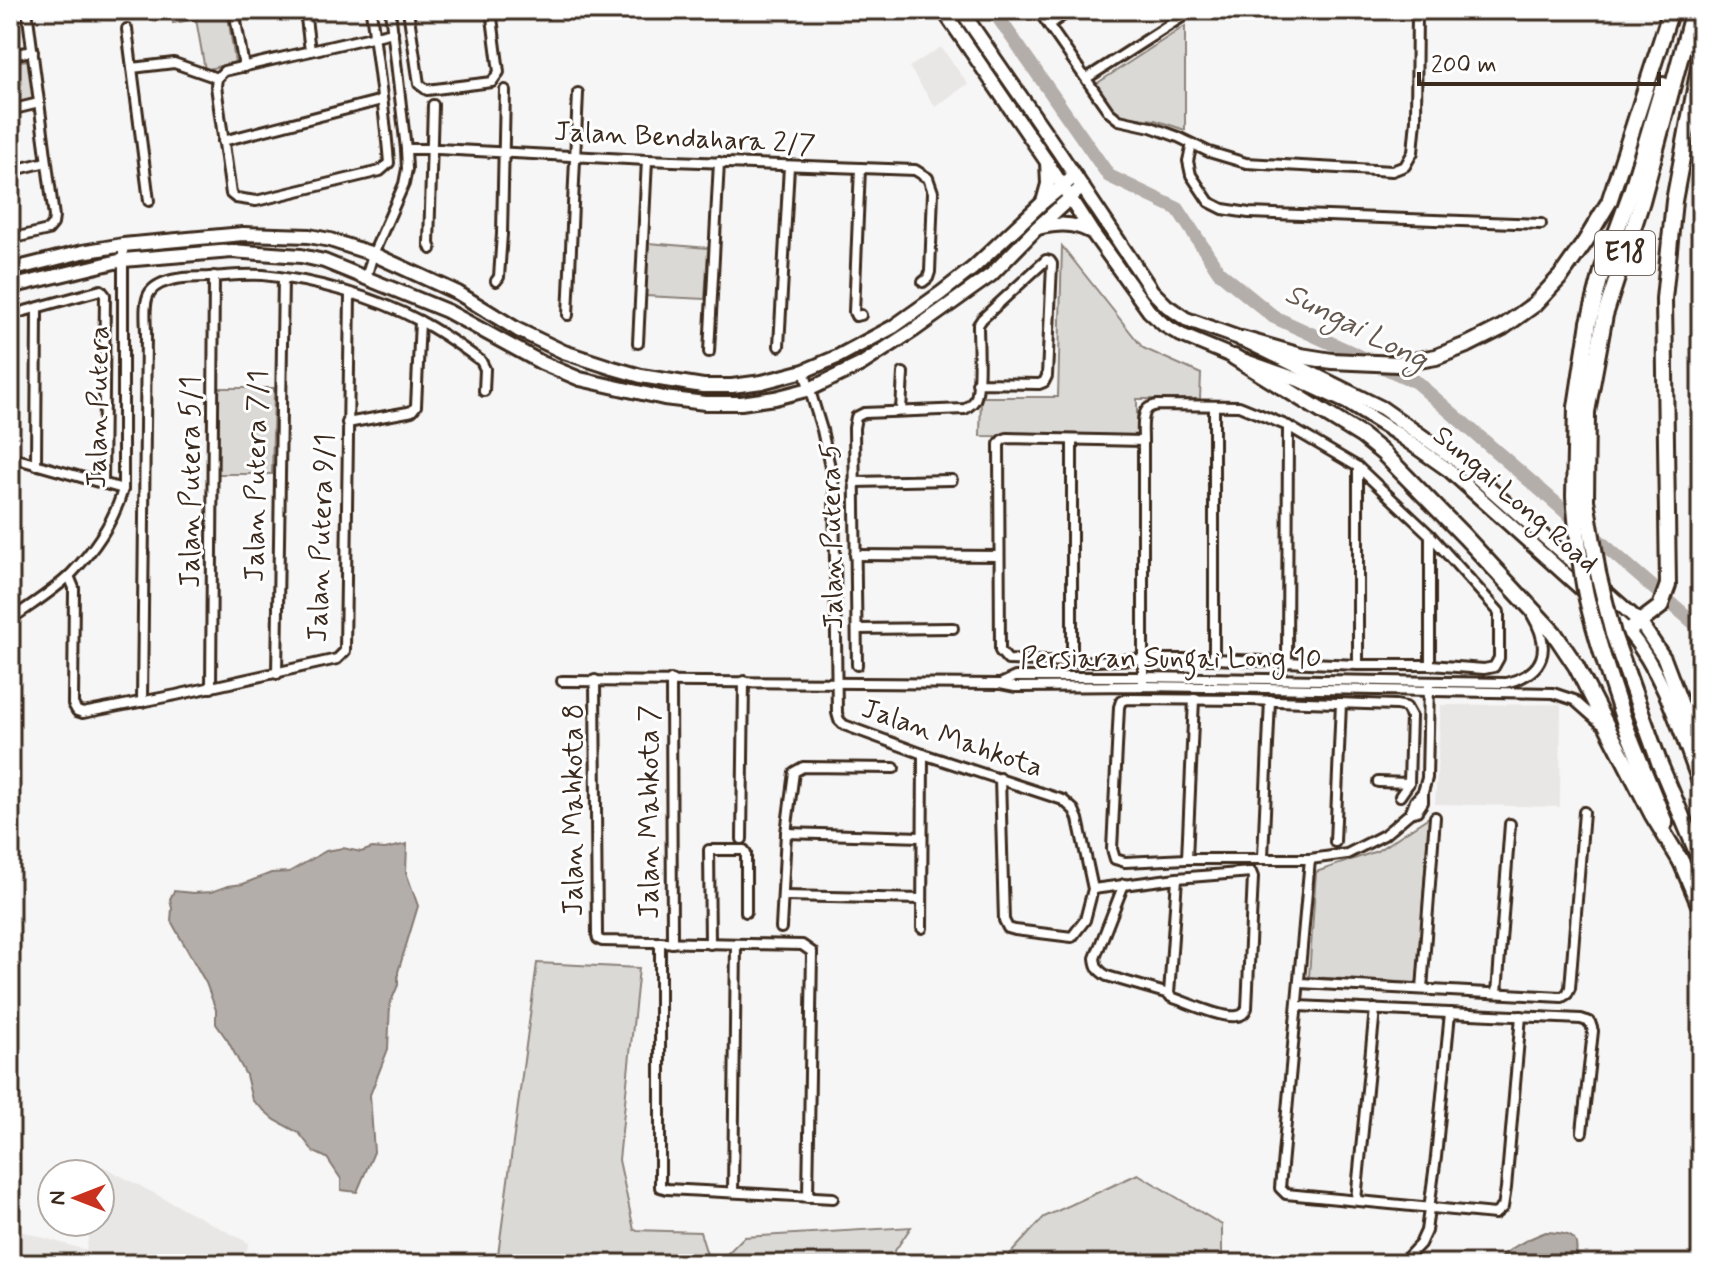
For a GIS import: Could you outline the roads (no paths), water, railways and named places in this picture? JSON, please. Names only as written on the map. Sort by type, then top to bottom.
[{"type":"highway","points":[[1242,339],[1301,356],[1332,361],[1397,364],[1436,357],[1469,344],[1503,327],[1535,304],[1561,276],[1609,202],[1671,10]]},
{"type":"highway","name":"E18","points":[[1684,10],[1631,192],[1603,268],[1589,322],[1576,407],[1579,553],[1586,594],[1626,727],[1701,909]]},
{"type":"highway","name":"E18","points":[[1693,10],[1642,201],[1605,315],[1587,412],[1580,498],[1613,634],[1659,762],[1701,862]]},
{"type":"highway","points":[[1634,627],[1660,607],[1668,585],[1664,299],[1674,201],[1701,57]]},
{"type":"highway","points":[[1234,357],[1362,436],[1383,453],[1554,633],[1595,699],[1652,814],[1683,865]]},
{"type":"street","points":[[10,239],[48,230],[54,217],[27,10]]},
{"type":"street","points":[[234,10],[244,67]]},
{"type":"street","points":[[305,10],[310,51]]},
{"type":"street","points":[[371,10],[374,36],[382,100],[389,163],[380,171],[256,201],[236,198],[231,194],[217,78],[224,71],[244,67],[310,51],[374,36],[393,32]]},
{"type":"street","points":[[366,278],[373,254],[404,184],[407,169],[390,10]]},
{"type":"street","points":[[408,10],[419,84],[427,90],[492,82],[499,72],[491,10]]},
{"type":"street","name":"Sungai Long Road","points":[[943,10],[1092,232],[1149,311],[1164,325],[1234,357],[1299,380],[1346,402],[1396,433],[1450,471],[1634,627],[1663,688],[1701,787]]},
{"type":"street","name":"Sungai Long Road","points":[[961,10],[1152,291],[1186,319],[1242,339],[1382,408],[1462,464],[1664,658],[1701,755]]},
{"type":"street","points":[[1038,10],[1109,112],[1119,120],[1151,127],[1209,152],[1246,163],[1364,171],[1399,170],[1410,160],[1413,152],[1417,10]]},
{"type":"street","points":[[1049,25],[1071,10]]},
{"type":"street","points":[[1087,78],[1182,17]]},
{"type":"street","points":[[127,29],[149,201]]},
{"type":"street","points":[[10,55],[33,51]]},
{"type":"street","points":[[132,68],[174,63],[217,78]]},
{"type":"street","points":[[496,281],[499,277],[502,234],[505,90]]},
{"type":"street","points":[[568,315],[578,93]]},
{"type":"street","points":[[223,141],[382,100]]},
{"type":"street","points":[[10,110],[39,103]]},
{"type":"street","points":[[431,249],[433,105]]},
{"type":"street","points":[[1192,144],[1188,161],[1191,175],[1209,202],[1223,209],[1265,214],[1541,224]]},
{"type":"street","name":"Jalan Bendahara 2/7","points":[[406,147],[915,170],[928,178],[933,192],[930,272],[923,282]]},
{"type":"street","points":[[638,343],[647,160]]},
{"type":"street","points":[[10,171],[46,162]]},
{"type":"street","points":[[709,352],[719,162]]},
{"type":"street","points":[[1043,202],[1048,184],[1047,162]]},
{"type":"street","points":[[779,346],[789,166]]},
{"type":"street","points":[[860,168],[854,312],[856,316],[861,315]]},
{"type":"street","points":[[10,287],[123,260],[232,251],[301,256],[324,261],[447,311],[542,363],[580,379],[664,398],[741,403],[810,389],[860,365],[914,330],[991,275],[1078,182]]},
{"type":"street","points":[[10,270],[123,245],[243,234],[309,236],[373,254],[458,293],[518,330],[564,352],[641,376],[703,386],[732,386],[804,371],[893,327],[973,268],[1043,202],[1066,192]]},
{"type":"street","points":[[1037,228],[1077,225],[1092,232]]},
{"type":"street","name":"Jalan Putera","points":[[10,620],[69,576],[107,529],[123,489],[123,245]]},
{"type":"street","points":[[903,373],[901,411],[965,409],[972,404],[976,398],[978,325],[1046,260],[1050,261],[1047,376],[1044,382],[977,383]]},
{"type":"street","points":[[142,702],[145,378],[148,294],[154,288],[179,278],[214,276],[262,275],[317,283],[386,305],[454,341],[481,361],[485,369],[484,391]]},
{"type":"street","name":"Jalan Putera 5/1","points":[[211,688],[214,276]]},
{"type":"street","name":"Jalan Putera 7/1","points":[[277,674],[283,278]]},
{"type":"street","points":[[10,315],[101,290],[105,295],[103,484]]},
{"type":"street","name":"Jalan Putera 9/1","points":[[69,576],[74,588],[73,704],[77,711],[83,713],[277,674],[337,659],[345,651],[350,294]]},
{"type":"street","points":[[36,465],[37,309]]},
{"type":"street","points":[[347,423],[408,412],[416,406],[420,321]]},
{"type":"street","name":"Jalan Mahkota","points":[[804,371],[822,430],[834,486],[839,720],[844,725],[923,754],[1063,800],[1074,810],[1078,819],[1093,889]]},
{"type":"street","points":[[124,379],[145,378]]},
{"type":"street","points":[[1143,441],[1007,438],[999,444],[1000,651],[1003,657],[1008,660],[1072,662],[1142,659],[1214,659],[1484,669],[1494,667],[1499,658],[1499,612],[1430,535],[1358,467],[1288,426],[1239,406],[1157,405],[1145,411],[1143,420],[1143,441],[1142,659],[1143,682]]},
{"type":"street","points":[[1214,406],[1214,659]]},
{"type":"street","name":"Jalan Putera 5","points":[[857,665],[854,428],[856,417],[864,413],[901,411]]},
{"type":"street","points":[[1287,663],[1288,426]]},
{"type":"street","points":[[1072,440],[1072,662]]},
{"type":"street","points":[[10,457],[123,489]]},
{"type":"street","points":[[1358,467],[1358,665]]},
{"type":"street","points":[[854,482],[952,480]]},
{"type":"street","points":[[1430,535],[1430,665]]},
{"type":"street","points":[[836,556],[999,556]]},
{"type":"street","name":"Persiaran Sungai Long 10","points":[[1429,687],[1506,683],[1536,669],[1542,658],[1544,641],[1534,619],[1513,588]]},
{"type":"street","points":[[857,629],[953,628]]},
{"type":"street","name":"Jalan Mahkota 8","points":[[595,680],[597,935],[602,941],[660,942]]},
{"type":"street","points":[[562,681],[671,680]]},
{"type":"street","name":"Persiaran Sungai Long 10","points":[[671,680],[1000,684],[1015,687],[1143,682],[1429,687],[1553,693],[1574,700],[1609,731]]},
{"type":"street","name":"Jalan Mahkota 7","points":[[671,680],[672,943]]},
{"type":"street","points":[[742,839],[744,681]]},
{"type":"street","points":[[1400,796],[1409,783],[1411,716],[1406,707],[1270,700],[1121,701],[1112,849],[1115,859],[1125,862],[1263,857],[1310,859],[1347,854],[1359,849],[1384,835],[1410,813],[1423,792],[1427,778],[1429,687]]},
{"type":"street","points":[[1187,859],[1194,699]]},
{"type":"street","points":[[1263,857],[1270,700]]},
{"type":"street","points":[[1335,842],[1341,703]]},
{"type":"street","points":[[922,928],[923,754]]},
{"type":"street","points":[[781,928],[786,833],[794,772],[803,767],[894,768]]},
{"type":"street","points":[[1000,778],[1004,920],[1008,928],[1072,937],[1085,920],[1093,889],[1124,884],[1177,878],[1253,874],[1247,1008],[1243,1014],[1226,1016],[1099,972],[1095,958],[1124,884]]},
{"type":"street","points":[[1378,782],[1409,783]]},
{"type":"street","points":[[1300,983],[1562,997],[1567,994],[1570,988],[1584,812]]},
{"type":"street","points":[[1422,989],[1435,817]]},
{"type":"street","points":[[1497,993],[1510,824]]},
{"type":"street","points":[[786,833],[922,837]]},
{"type":"street","points":[[710,944],[709,850],[742,849],[746,853],[746,912]]},
{"type":"street","points":[[1310,859],[1280,1188],[1286,1194],[1495,1214],[1503,1207],[1506,1188],[1521,1016]]},
{"type":"street","points":[[1169,994],[1177,878]]},
{"type":"street","points":[[784,896],[922,899]]},
{"type":"street","points":[[808,1197],[812,952],[802,945],[660,942],[660,1187],[667,1189],[733,1192],[808,1197],[833,1198]]},
{"type":"street","points":[[733,1192],[736,944]]},
{"type":"street","points":[[1298,1006],[1581,1019],[1590,1022],[1593,1031],[1582,1132]]},
{"type":"street","points":[[1356,1200],[1375,1009]]},
{"type":"street","points":[[1401,1264],[1420,1244],[1426,1231],[1450,1013]]},
{"type":"waterway","name":"Sungai Long","points":[[993,10],[1109,176],[1178,209],[1219,272],[1274,317],[1416,382],[1701,629]]}]
